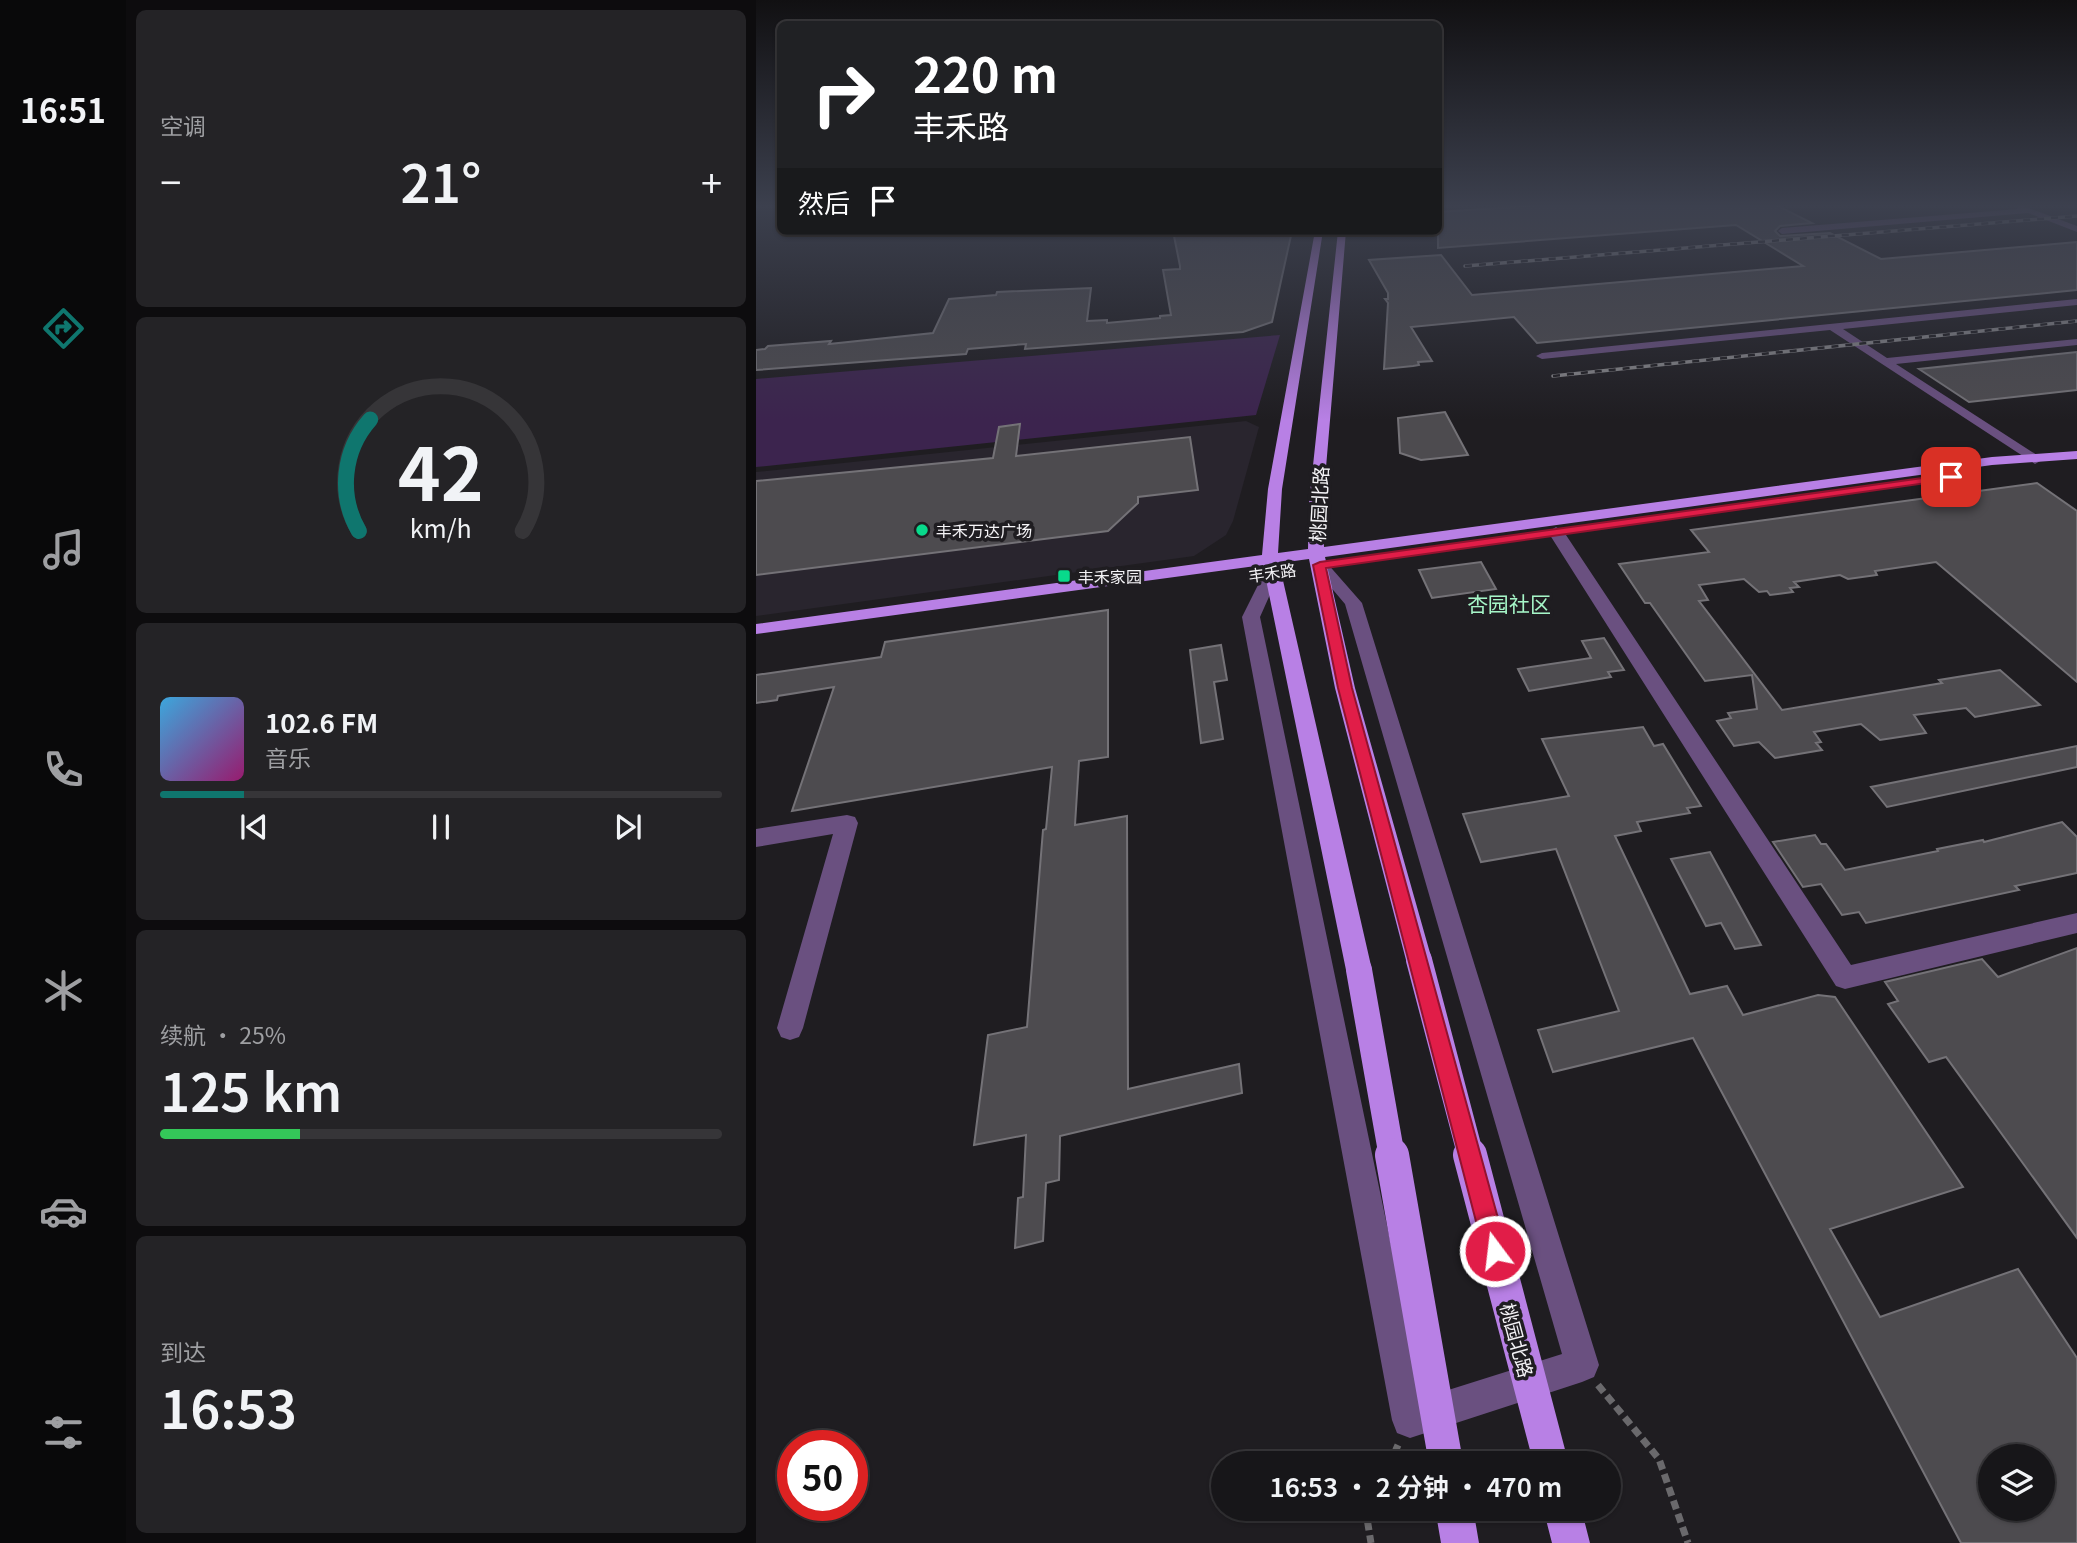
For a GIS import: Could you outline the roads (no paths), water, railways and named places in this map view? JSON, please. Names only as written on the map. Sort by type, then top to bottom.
[{"type":"main road","points":[[1311,276],[1275,489],[1271,565],[1359,970],[1444,1451]]},
{"type":"main road","name":"桃园北路","points":[[1338,276],[1318,490],[1318,559],[1345,688],[1547,1451]]},
{"type":"main road","name":"丰禾路","points":[[1318,559],[1992,461],[2077,455]]},
{"type":"main road","name":"丰禾路","points":[[756,629],[1556,532],[2004,470],[2035,460]]},
{"type":"main road","name":"丰禾路","points":[[756,641],[1271,565]]},
{"type":"main road","points":[[1456,1521],[1460,1543]]},
{"type":"main road","points":[[1566,1521],[1572,1543]]},
{"type":"street","points":[[1542,356],[2077,302]]},
{"type":"street","points":[[1831,326],[2035,460]]},
{"type":"street","points":[[1887,361],[2077,342]]},
{"type":"street","points":[[1556,532],[1845,978],[2077,923]]},
{"type":"street","points":[[1271,565],[1251,617],[1410,1420],[1582,1365],[1353,603],[1318,559]]},
{"type":"street","points":[[756,838],[848,823],[790,1028]]},
{"type":"railway","points":[[1553,376],[2077,321]]},
{"type":"place","name":"丰禾万达广场","points":[[922,530]]},
{"type":"place","name":"丰禾家园","points":[[1064,576]]},
{"type":"district","name":"杏园社区","points":[[1509,603]]}]
